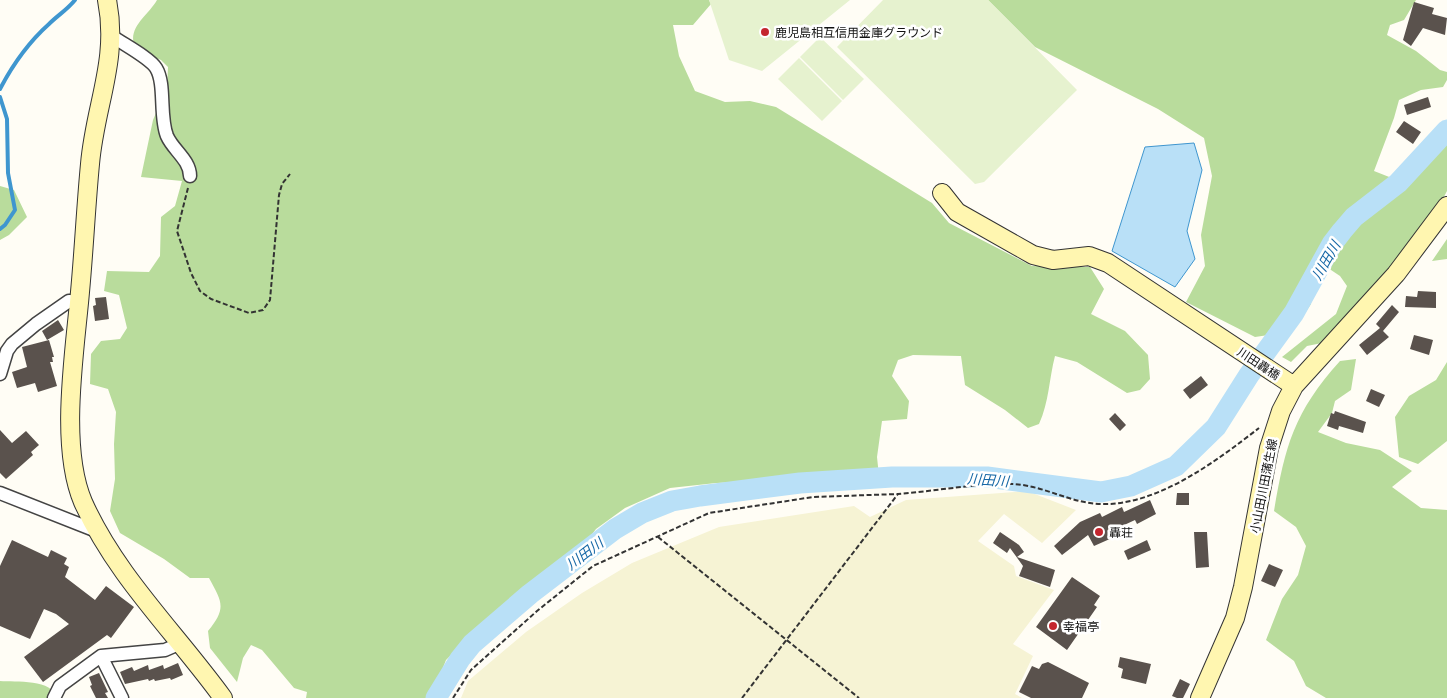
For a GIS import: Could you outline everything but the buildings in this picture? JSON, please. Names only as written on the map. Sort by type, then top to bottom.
[{"type":"street","points":[[108,0],[112,36],[111,58],[93,133],[71,420],[72,450],[82,500],[99,532],[128,577],[223,698]]},
{"type":"street","points":[[112,36],[155,66],[160,83],[161,112],[167,136],[187,165],[190,176]]},
{"type":"street","name":"川田轟橋","points":[[942,192],[957,212],[1033,254],[1053,260],[1089,256],[1108,264],[1289,383]]},
{"type":"street","name":"小山田川田蒲生線","points":[[1200,698],[1235,618],[1243,587],[1269,448],[1289,383],[1396,274],[1447,206]]},
{"type":"street","points":[[0,374],[4,350],[69,301],[79,302]]},
{"type":"street","points":[[0,493],[99,532]]},
{"type":"street","points":[[54,698],[60,686],[101,656],[165,650],[181,643]]},
{"type":"street","points":[[101,656],[122,698]]},
{"type":"path","points":[[190,176],[177,231],[190,273],[200,291],[211,299],[249,313],[263,310],[270,300],[279,195],[282,184],[290,174]]},
{"type":"path","points":[[453,698],[471,670],[537,611],[593,566],[709,513],[812,497],[898,494],[1009,484],[1037,486],[1090,503],[1128,502],[1185,480],[1213,464],[1281,411]]},
{"type":"path","points":[[742,698],[898,494]]},
{"type":"path","points":[[658,536],[859,698]]},
{"type":"shaded area","points":[[1027,491],[1076,510],[1042,543],[1004,514],[978,541],[1014,566],[1016,576],[1054,590],[1013,644],[1033,656],[1015,694],[1022,698],[461,698],[468,681],[526,632],[582,593],[632,563],[719,527],[854,506],[870,517],[906,500]]},
{"type":"green space","points":[[157,0],[709,0],[711,4],[693,25],[673,25],[679,56],[695,91],[725,102],[750,101],[776,107],[932,203],[949,223],[1032,266],[1090,267],[1104,289],[1091,314],[1125,331],[1148,355],[1150,379],[1140,390],[1127,393],[1077,362],[1055,356],[1047,399],[1039,424],[1028,428],[1005,410],[965,385],[961,356],[913,355],[898,360],[892,376],[909,401],[907,419],[882,421],[877,457],[879,476],[716,483],[670,488],[625,508],[596,529],[553,586],[483,623],[446,660],[431,698],[306,698],[307,692],[294,688],[262,650],[251,645],[243,658],[237,682],[210,648],[208,631],[218,616],[220,605],[217,593],[209,578],[190,578],[164,559],[120,533],[110,511],[115,479],[114,444],[116,412],[108,389],[90,384],[91,354],[101,341],[120,339],[127,328],[119,295],[104,291],[107,271],[149,272],[160,256],[161,217],[175,206],[182,181],[141,177],[153,120],[167,88],[168,67],[161,60],[136,50],[133,35],[139,23]]},
{"type":"green space","name":"鹿児島相互信用金庫グラウンド","points":[[709,0],[850,0],[762,71],[729,60]]},
{"type":"green space","points":[[883,0],[988,0],[1077,90],[984,182],[975,184],[837,47]]},
{"type":"green space","points":[[988,0],[1416,0],[1404,20],[1390,25],[1387,35],[1416,51],[1440,70],[1447,72],[1447,80],[1443,87],[1421,90],[1399,100],[1374,171],[1407,184],[1447,141],[1447,191],[1437,210],[1408,249],[1322,343],[1307,346],[1291,362],[1282,357],[1336,314],[1347,286],[1340,276],[1316,260],[1311,304],[1299,322],[1289,332],[1255,337],[1186,302],[1205,266],[1201,235],[1212,176],[1204,138],[1158,109],[1035,47]]},
{"type":"green space","points":[[820,37],[864,79],[843,100],[800,57]]},
{"type":"green space","points":[[799,58],[842,101],[822,121],[778,79]]},
{"type":"green space","points":[[0,186],[14,190],[27,217],[9,235],[0,240]]},
{"type":"green space","points":[[1447,239],[1447,259],[1432,261]]},
{"type":"green space","points":[[1356,359],[1351,390],[1335,401],[1332,413],[1318,432],[1346,443],[1380,450],[1412,471],[1392,487],[1421,508],[1447,510],[1447,698],[1326,698],[1306,686],[1294,661],[1266,640],[1282,599],[1298,575],[1306,546],[1296,527],[1274,511],[1282,467],[1288,448],[1302,414],[1324,379],[1340,361]]},
{"type":"green space","points":[[1447,362],[1447,441],[1418,464],[1399,457],[1395,417],[1409,396],[1436,380]]},
{"type":"green space","points":[[0,681],[33,683],[49,687],[54,692],[56,698],[0,698]]},
{"type":"water","points":[[1194,143],[1202,170],[1187,231],[1195,259],[1175,287],[1112,251],[1145,147]]},
{"type":"waterway","points":[[0,89],[28,46],[75,0]]},
{"type":"waterway","points":[[0,97],[7,119],[8,173],[15,210],[0,229]]},
{"type":"waterway","name":"川田川","points":[[436,698],[460,659],[472,644],[530,594],[615,529],[642,513],[672,501],[800,483],[892,477],[987,477],[1101,492],[1131,486],[1176,466],[1216,427],[1249,375],[1294,313],[1332,244],[1342,231],[1354,217],[1398,183],[1447,130]]},
{"type":"place","name":"鹿児島相互信用金庫グラウンド","points":[[765,32]]},
{"type":"place","name":"轟荘","points":[[1099,532]]},
{"type":"place","name":"幸福亭","points":[[1053,626]]}]
